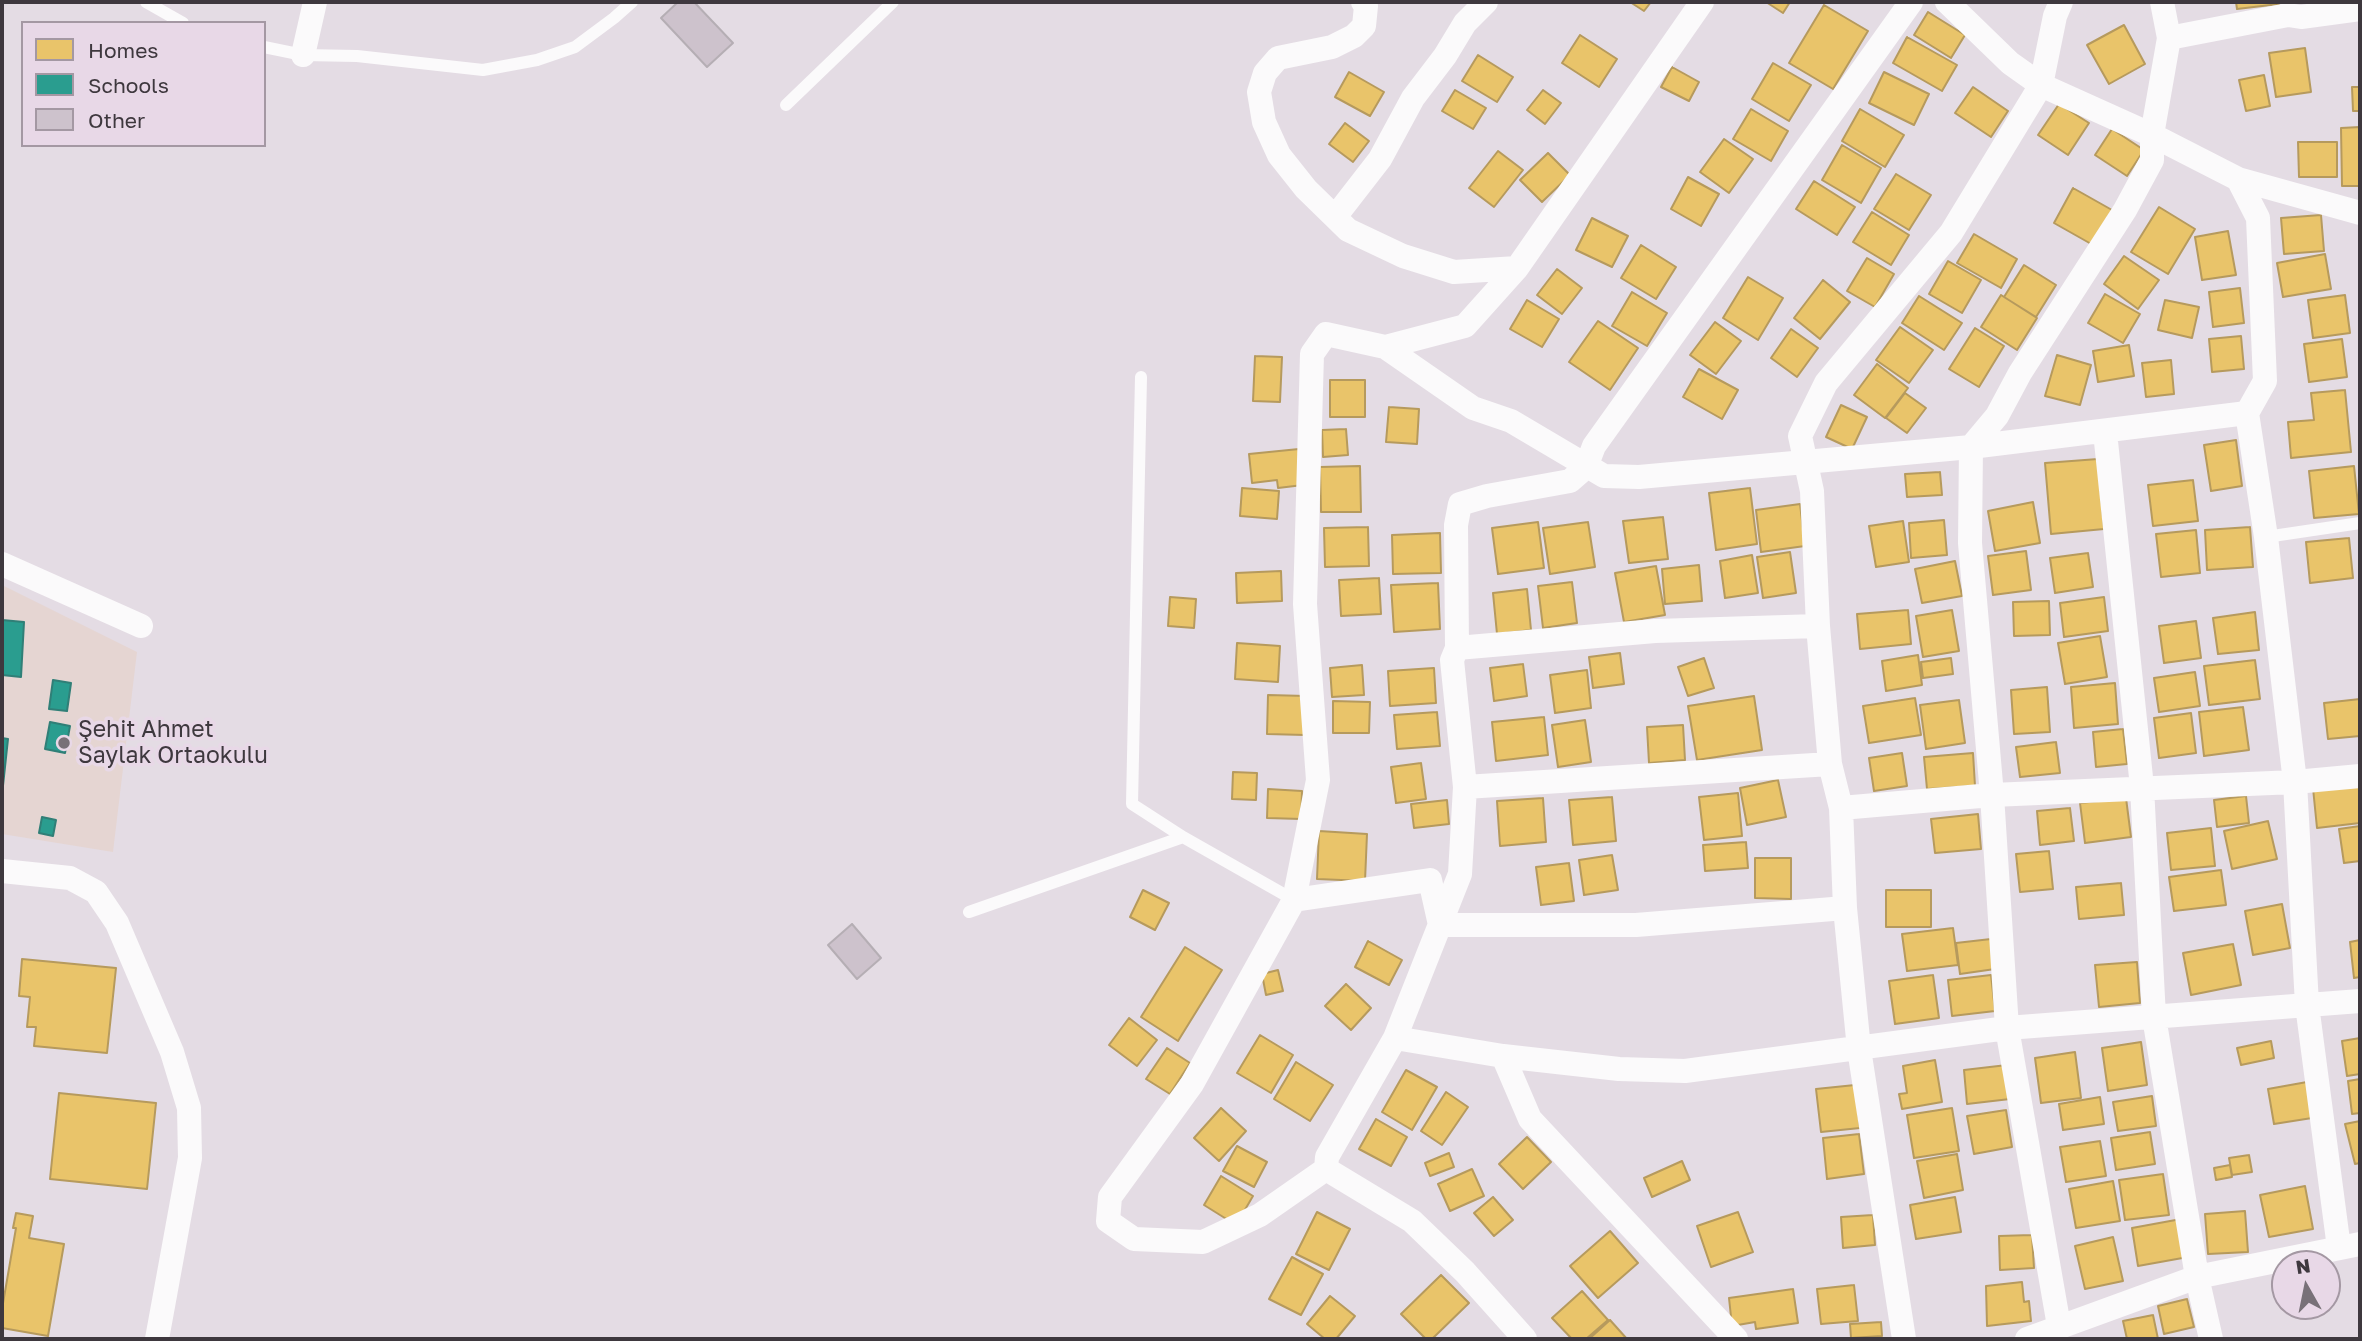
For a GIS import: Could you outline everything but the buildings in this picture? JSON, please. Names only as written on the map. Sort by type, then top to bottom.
[{"type":"street","points":[[303,55],[315,2]]},
{"type":"street","points":[[1363,2],[1366,6],[1364,26],[1354,36],[1332,47],[1278,58],[1265,73],[1259,92],[1264,122],[1279,155],[1306,189],[1348,230],[1403,256],[1454,272],[1517,268]]},
{"type":"street","points":[[1335,217],[1380,159],[1413,98],[1445,56],[1465,23],[1486,2]]},
{"type":"street","points":[[1385,346],[1465,326],[1517,268],[1702,2]]},
{"type":"street","points":[[1910,2],[1594,446],[1586,467],[1570,481],[1487,496],[1460,504],[1456,526],[1457,648],[1452,660],[1465,787],[1460,874],[1395,1038],[1328,1157],[1326,1169],[1261,1215],[1203,1242],[1134,1238],[1108,1221],[1110,1196],[1192,1084],[1294,900],[1318,780],[1306,604],[1312,354],[1326,334],[1385,346],[1473,408],[1511,421],[1586,467],[1604,476],[1639,477],[1971,447],[2247,414]]},
{"type":"street","points":[[1947,2],[2010,63],[2041,85],[2152,135],[2238,179],[2360,213]]},
{"type":"street","points":[[1904,1339],[1859,1049],[1845,908],[1841,808],[1830,764],[1818,626],[1812,491],[1800,436],[1826,383],[1951,233],[2041,85],[2055,16],[2061,2]]},
{"type":"street","points":[[2059,1326],[2007,1028],[1992,795],[1970,543],[1971,447],[1997,416],[2020,373],[2125,210],[2152,160],[2152,135],[2169,38],[2162,2]]},
{"type":"street","points":[[2169,38],[2287,8],[2301,17],[2360,9]]},
{"type":"street","points":[[2027,1339],[2197,1277],[2350,1246],[2307,1005],[2295,782],[2266,537],[2247,414],[2265,381],[2258,218],[2238,179]]},
{"type":"street","points":[[2105,432],[2142,787],[2154,1017],[2197,1277],[2211,1339]]},
{"type":"street","points":[[2,564],[141,626]]},
{"type":"street","points":[[1457,648],[1655,631],[1818,626]]},
{"type":"street","points":[[1465,787],[1830,764]]},
{"type":"street","points":[[1841,808],[1992,795],[2295,782],[2360,776]]},
{"type":"street","points":[[2,872],[70,878],[96,892],[117,923],[172,1052],[188,1108],[190,1158],[157,1339]]},
{"type":"street","points":[[1294,900],[1430,880],[1440,925]]},
{"type":"street","points":[[1440,925],[1636,925],[1845,908]]},
{"type":"street","points":[[1395,1038],[1503,1056],[1619,1069],[1685,1071],[2007,1028],[2360,1001]]},
{"type":"street","points":[[1503,1056],[1530,1119],[1736,1339]]},
{"type":"street","points":[[1326,1169],[1412,1221],[1465,1272],[1525,1339]]},
{"type":"lane","points":[[146,2],[179,21]]},
{"type":"lane","points":[[266,47],[303,55],[357,57],[483,70],[537,60],[575,47],[614,19],[632,2]]},
{"type":"lane","points":[[786,105],[893,2]]},
{"type":"lane","points":[[1141,377],[1132,804],[1183,837],[1294,900]]},
{"type":"lane","points":[[2266,537],[2360,523]]},
{"type":"lane","points":[[969,912],[1183,837]]},
{"type":"shaded area","name":"Şehit Ahmet Saylak Ortaokulu","points":[[2,585],[137,652],[113,852],[2,834]]},
{"type":"place","name":"Şehit Ahmet Saylak Ortaokulu","points":[[64,743]]}]
